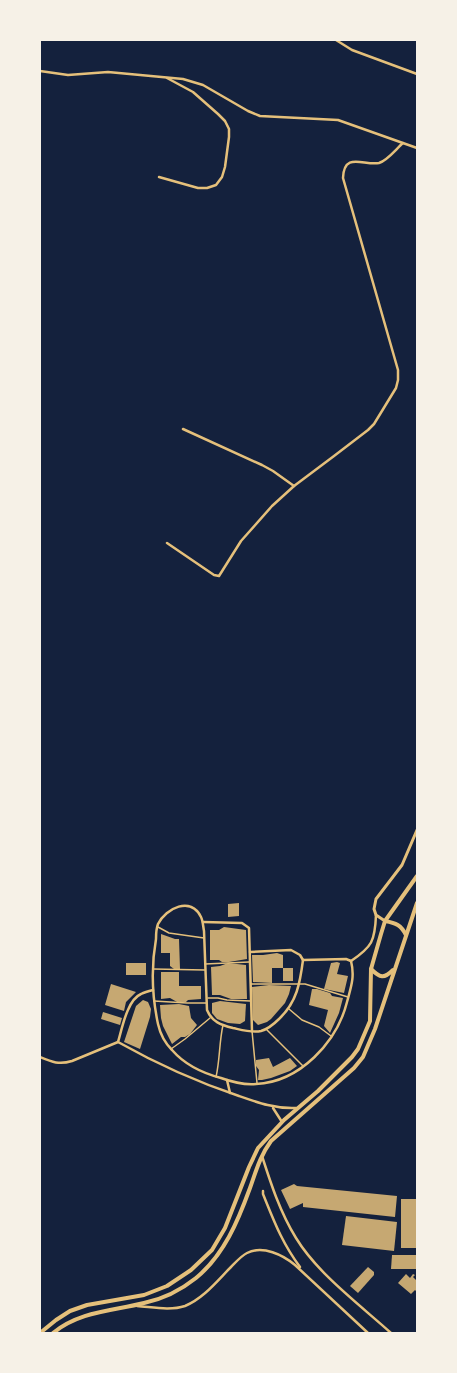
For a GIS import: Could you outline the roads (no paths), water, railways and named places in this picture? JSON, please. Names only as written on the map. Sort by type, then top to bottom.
[{"type":"main road","points":[[40,1333],[70,1311],[87,1305],[144,1295],[167,1286],[191,1270],[212,1250],[225,1228],[258,1148],[282,1123],[318,1091],[352,1057],[365,1034],[370,1021],[371,969],[385,921],[417,876]]},
{"type":"main road","points":[[53,1333],[70,1321],[89,1314],[146,1303],[174,1293],[196,1277],[216,1258],[230,1238],[262,1155],[272,1142],[354,1068],[363,1057],[375,1029],[417,903]]},
{"type":"main road","points":[[385,921],[397,923],[402,927],[406,935]]},
{"type":"main road","points":[[371,969],[379,976],[384,976],[388,975],[395,968]]},
{"type":"street","points":[[336,40],[352,50],[417,74]]},
{"type":"street","points":[[40,71],[68,75],[108,72],[182,78],[203,85],[248,111],[260,116],[338,120],[417,148]]},
{"type":"street","points":[[159,177],[198,188],[207,188],[216,185],[222,177],[225,167],[230,137],[229,129],[225,121],[218,114],[193,92],[166,77]]},
{"type":"street","points":[[167,543],[217,576],[221,574],[237,547],[263,515],[294,486],[368,430],[378,418],[396,388],[398,370],[343,178],[343,172],[350,162],[358,161],[375,163],[385,160],[403,143]]},
{"type":"street","points":[[183,429],[262,465],[294,486]]},
{"type":"street","points":[[351,961],[369,948],[376,928],[376,915],[374,909],[376,899],[402,865],[417,830]]},
{"type":"street","points":[[250,952],[291,950],[300,955],[303,960],[297,995],[289,1009],[274,1024],[266,1029],[252,1031],[241,1030],[217,1023],[210,1018],[206,1003],[203,922],[197,911],[192,908],[183,906],[174,908],[160,921],[158,926],[153,969],[153,990],[158,1025],[163,1037],[171,1049],[184,1062],[194,1069],[216,1077],[244,1084],[273,1082],[289,1076],[323,1048],[332,1037],[343,1016],[353,979],[351,961],[346,958],[303,960]]},
{"type":"street","points":[[376,915],[385,921]]},
{"type":"street","points":[[203,922],[242,924],[249,928],[252,1031]]},
{"type":"street","points":[[118,1042],[129,1006],[133,999],[140,994],[153,990]]},
{"type":"street","points":[[40,1057],[51,1062],[64,1063],[118,1042],[170,1069],[208,1086],[273,1107],[286,1109],[298,1108]]},
{"type":"street","points":[[227,1080],[230,1093]]},
{"type":"street","points":[[273,1107],[282,1123]]},
{"type":"street","points":[[262,1155],[276,1197],[301,1245],[330,1278],[391,1333]]},
{"type":"street","points":[[263,1191],[278,1234],[302,1271]]},
{"type":"street","points":[[134,1305],[174,1309],[185,1306],[206,1292],[240,1258],[247,1253],[255,1250],[266,1251],[288,1259],[368,1333]]},
{"type":"lane","points":[[158,926],[169,933],[204,938]]},
{"type":"lane","points":[[205,964],[250,962]]},
{"type":"lane","points":[[153,969],[205,970]]},
{"type":"lane","points":[[251,984],[305,984],[348,997]]},
{"type":"lane","points":[[206,998],[251,1001]]},
{"type":"lane","points":[[154,1001],[206,1003]]},
{"type":"lane","points":[[289,1009],[302,1020],[319,1027],[332,1037]]},
{"type":"lane","points":[[171,1049],[186,1039],[210,1018]]},
{"type":"lane","points":[[216,1077],[219,1065],[219,1044],[223,1025]]},
{"type":"lane","points":[[266,1029],[303,1066]]},
{"type":"lane","points":[[252,1031],[257,1084]]}]
